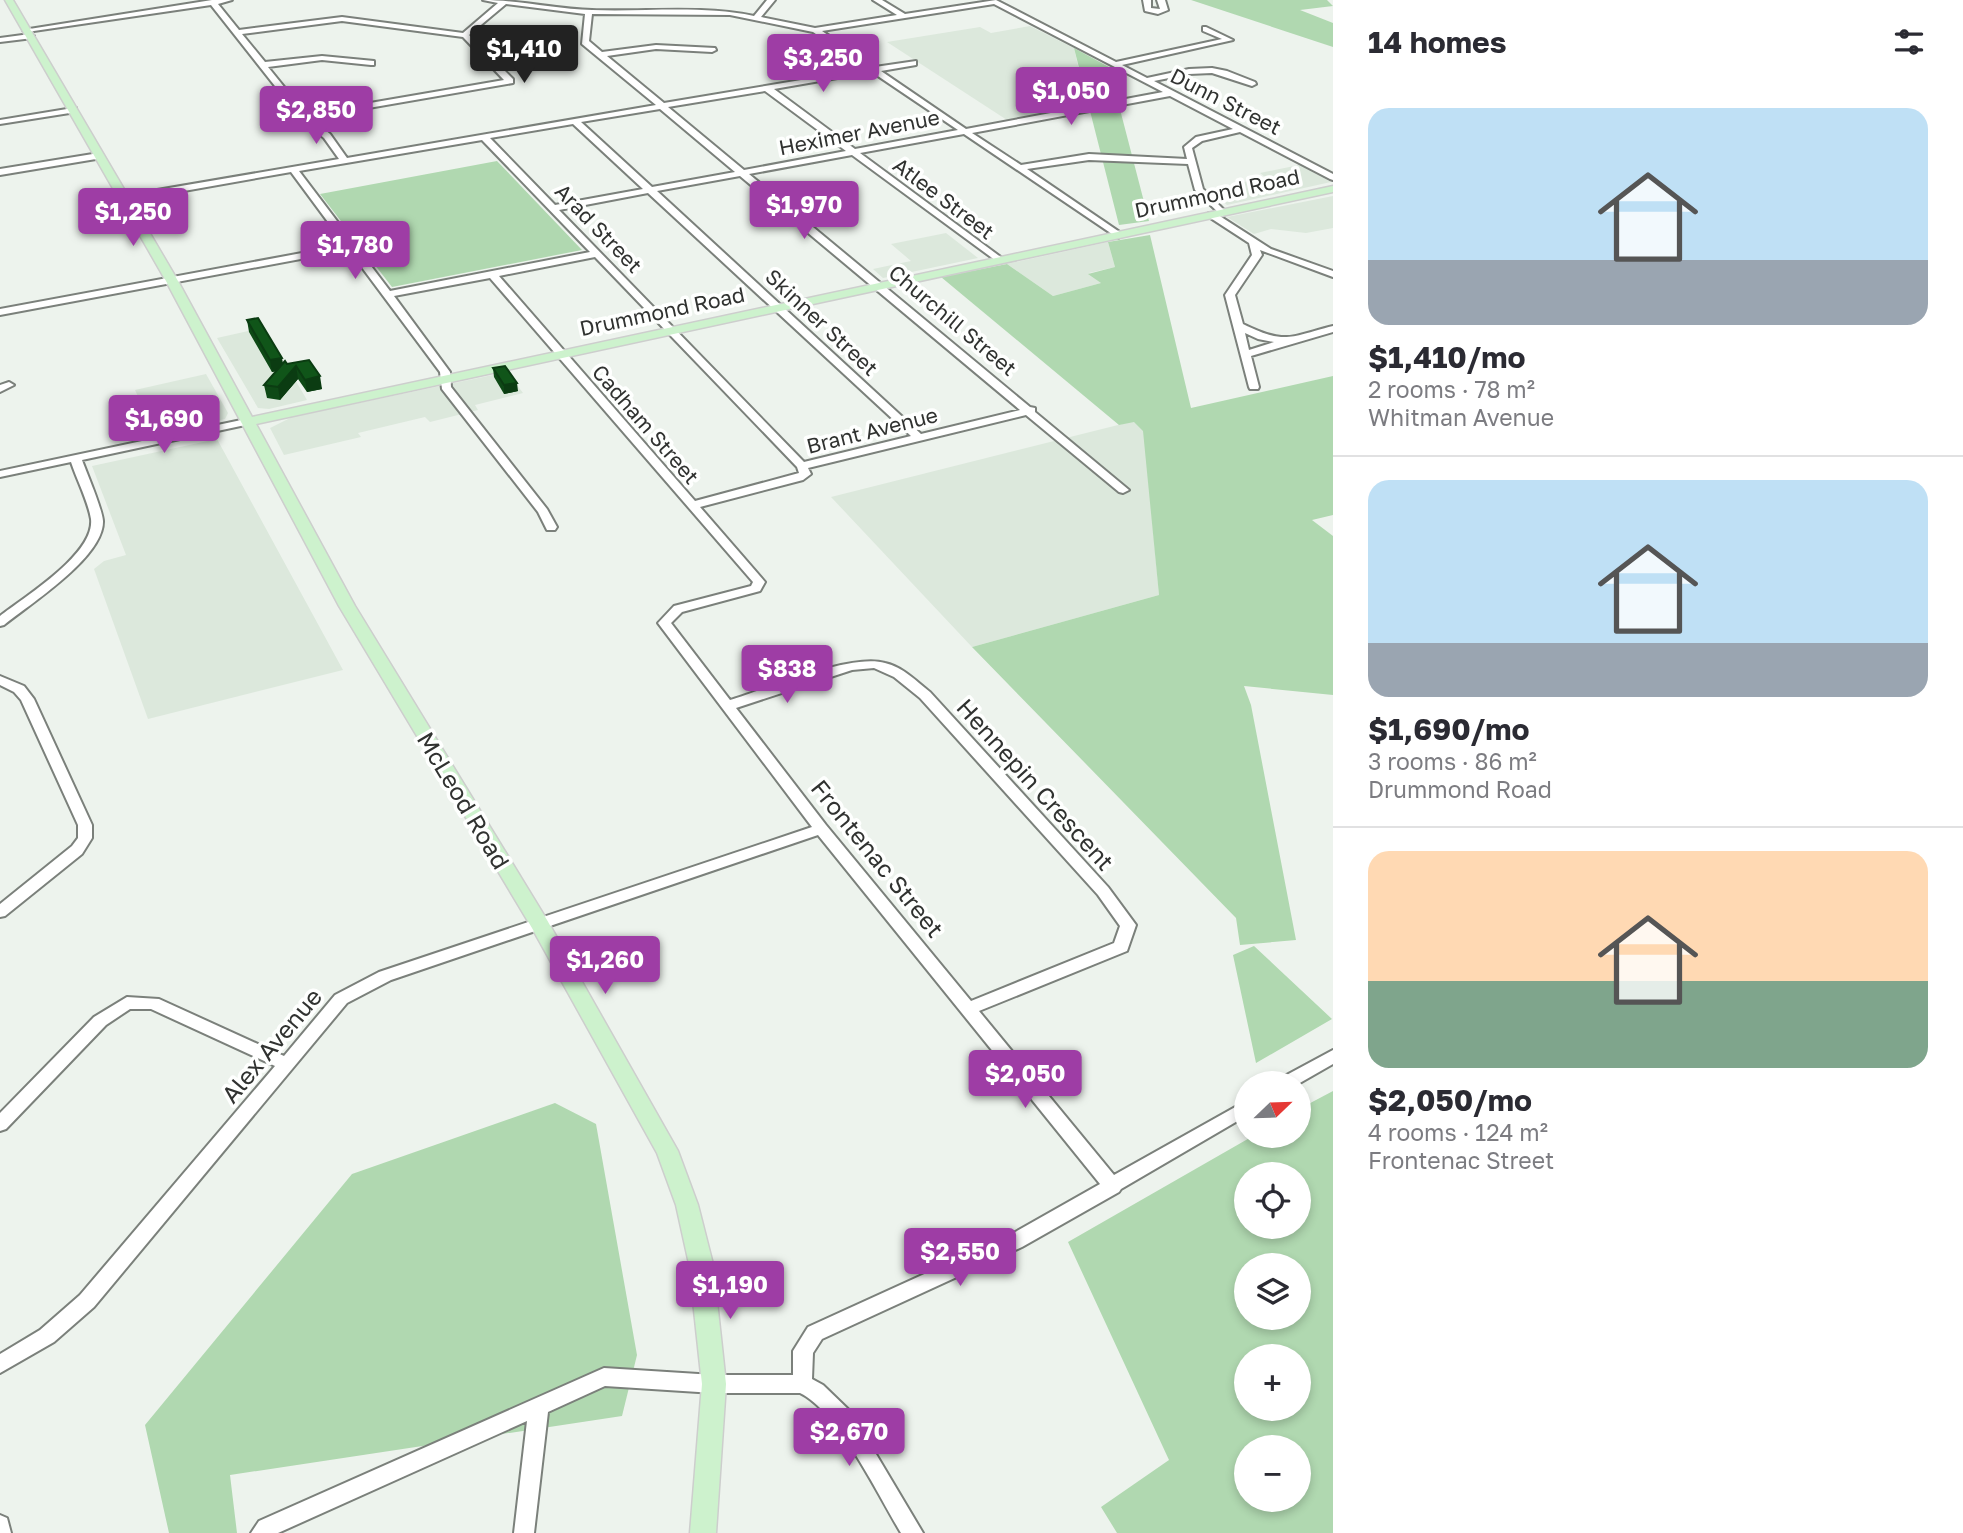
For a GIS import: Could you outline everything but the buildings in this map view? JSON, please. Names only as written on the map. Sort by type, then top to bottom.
[{"type":"main road","name":"McLeod Road","points":[[9,0],[74,110],[122,199],[172,281],[347,606],[540,925],[667,1151],[687,1205],[701,1264],[714,1384],[703,1533]]},
{"type":"main road","name":"Drummond Road","points":[[246,422],[1333,189]]},
{"type":"street","points":[[0,40],[228,0]]},
{"type":"street","points":[[487,0],[589,12],[662,12],[757,17],[815,30],[993,1]]},
{"type":"street","points":[[662,12],[664,0]]},
{"type":"street","points":[[757,17],[771,0]]},
{"type":"street","points":[[877,0],[904,16]]},
{"type":"street","points":[[1147,0],[1148,9],[1158,12],[1164,10],[1161,0]]},
{"type":"street","name":"Dunn Street","points":[[993,1],[1333,177]]},
{"type":"street","points":[[213,2],[304,117],[327,136],[345,161]]},
{"type":"street","points":[[465,35],[503,2]]},
{"type":"street","name":"Churchill Street","points":[[589,12],[585,42],[746,173],[1123,489]]},
{"type":"street","points":[[236,33],[342,19],[465,35],[510,81],[304,117]]},
{"type":"street","points":[[1116,64],[1229,40],[1206,29]]},
{"type":"street","points":[[815,30],[1118,235]]},
{"type":"street","points":[[600,55],[656,47],[712,50]]},
{"type":"street","points":[[262,65],[322,58],[371,63]]},
{"type":"street","points":[[122,199],[913,64]]},
{"type":"street","points":[[1148,80],[1212,69],[1224,70],[1252,85]]},
{"type":"street","name":"Atlee Street","points":[[768,89],[999,260]]},
{"type":"street","name":"Heximer Avenue","points":[[553,208],[1172,93]]},
{"type":"street","points":[[0,122],[74,110]]},
{"type":"street","name":"Skinner Street","points":[[575,121],[919,438]]},
{"type":"street","points":[[1242,130],[1199,139],[1188,147],[1199,190],[1217,214],[1254,243],[1290,260],[1333,274]]},
{"type":"street","name":"Arad Street","points":[[484,137],[802,466]]},
{"type":"street","points":[[0,172],[99,156]]},
{"type":"street","points":[[1020,168],[1089,157],[1192,162]]},
{"type":"street","points":[[294,170],[445,372],[446,387],[543,511],[551,527]]},
{"type":"street","points":[[1254,243],[1257,255],[1240,276],[1230,295],[1254,387]]},
{"type":"street","points":[[0,312],[349,247]]},
{"type":"street","points":[[386,295],[597,254]]},
{"type":"street","points":[[1251,264],[1269,260],[1290,260]]},
{"type":"street","name":"Cadham Street","points":[[492,274],[759,582],[756,588],[742,592]]},
{"type":"street","points":[[1237,326],[1262,337],[1291,341]]},
{"type":"street","points":[[1245,354],[1333,329]]},
{"type":"street","name":"Brant Avenue","points":[[692,505],[799,478],[805,474],[802,466],[1031,410]]},
{"type":"street","name":"Drummond Road","points":[[0,474],[246,422]]},
{"type":"street","points":[[0,622],[88,549],[97,531],[97,520],[75,457]]},
{"type":"street","name":"Frontenac Street","points":[[742,592],[678,609],[664,624],[821,828],[1113,1187]]},
{"type":"street","name":"Hennepin Crescent","points":[[727,706],[850,666],[868,663],[893,668],[925,695],[1103,891],[1128,925],[1121,947],[967,1009]]},
{"type":"street","points":[[0,680],[19,689],[27,699],[85,825],[85,838],[77,850],[0,912]]},
{"type":"street","name":"Alex Avenue","points":[[0,1364],[47,1336],[87,1301],[341,999],[385,975],[540,925],[821,828]]},
{"type":"street","points":[[0,1124],[100,1021],[127,1003],[153,1003],[286,1064]]},
{"type":"street","points":[[1307,1071],[1333,1056]]},
{"type":"street","points":[[802,1384],[803,1351],[815,1333],[834,1321],[1016,1241],[1234,1115]]},
{"type":"street","points":[[261,1533],[266,1528],[604,1377],[714,1384],[802,1384],[830,1402],[844,1419],[912,1533]]},
{"type":"street","points":[[524,1533],[540,1405]]},
{"type":"street","points":[[0,1525],[1,1533]]},
{"type":"shaded area","points":[[1030,26],[1074,48],[1087,105],[1007,120],[887,42],[980,27],[991,33]]},
{"type":"shaded area","points":[[1299,165],[1331,182],[1227,205],[1211,190],[1265,177],[1260,173]]},
{"type":"shaded area","points":[[1333,196],[1333,228],[1306,233],[1271,229],[1254,234],[1227,217]]},
{"type":"shaded area","points":[[946,233],[978,258],[883,278],[873,269],[911,261],[891,244]]},
{"type":"shaded area","points":[[1108,242],[1115,267],[1089,273],[1101,283],[1053,296],[1007,264]]},
{"type":"shaded area","points":[[262,328],[307,400],[269,409],[258,408],[217,338]]},
{"type":"shaded area","points":[[507,372],[523,393],[475,405],[478,410],[430,422],[425,417],[358,433],[361,437],[284,455],[270,428],[292,417]]},
{"type":"shaded area","points":[[206,374],[228,413],[225,419],[155,433],[135,390]]},
{"type":"shaded area","points":[[1134,421],[1144,431],[1159,595],[972,647],[831,497]]},
{"type":"shaded area","points":[[217,439],[343,670],[148,719],[94,569],[104,561],[126,555],[92,466]]},
{"type":"green space","points":[[1191,0],[1327,0],[1333,6],[1300,10],[1333,23],[1333,47]]},
{"type":"green space","points":[[1074,48],[1109,67],[1149,221],[1119,225]]},
{"type":"green space","points":[[497,161],[582,250],[392,287],[320,194]]},
{"type":"green space","points":[[1150,235],[1191,408],[1333,376],[1333,515],[1312,520],[1333,536],[1333,695],[1244,686],[1251,705],[1296,940],[1240,945],[1236,918],[972,647],[1159,595],[1143,431],[1134,422],[1119,425],[941,277],[1007,264],[1053,296],[1101,283],[1088,274],[1115,267],[1108,242]]},
{"type":"green space","points":[[1254,946],[1332,1019],[1256,1063],[1233,955]]},
{"type":"green space","points":[[1333,1091],[1333,1533],[1117,1533],[1101,1507],[1169,1460],[1068,1242],[1234,1147],[1311,1148],[1311,1103]]},
{"type":"green space","points":[[555,1103],[596,1124],[637,1355],[622,1416],[230,1475],[237,1533],[169,1533],[145,1425],[352,1174]]}]
